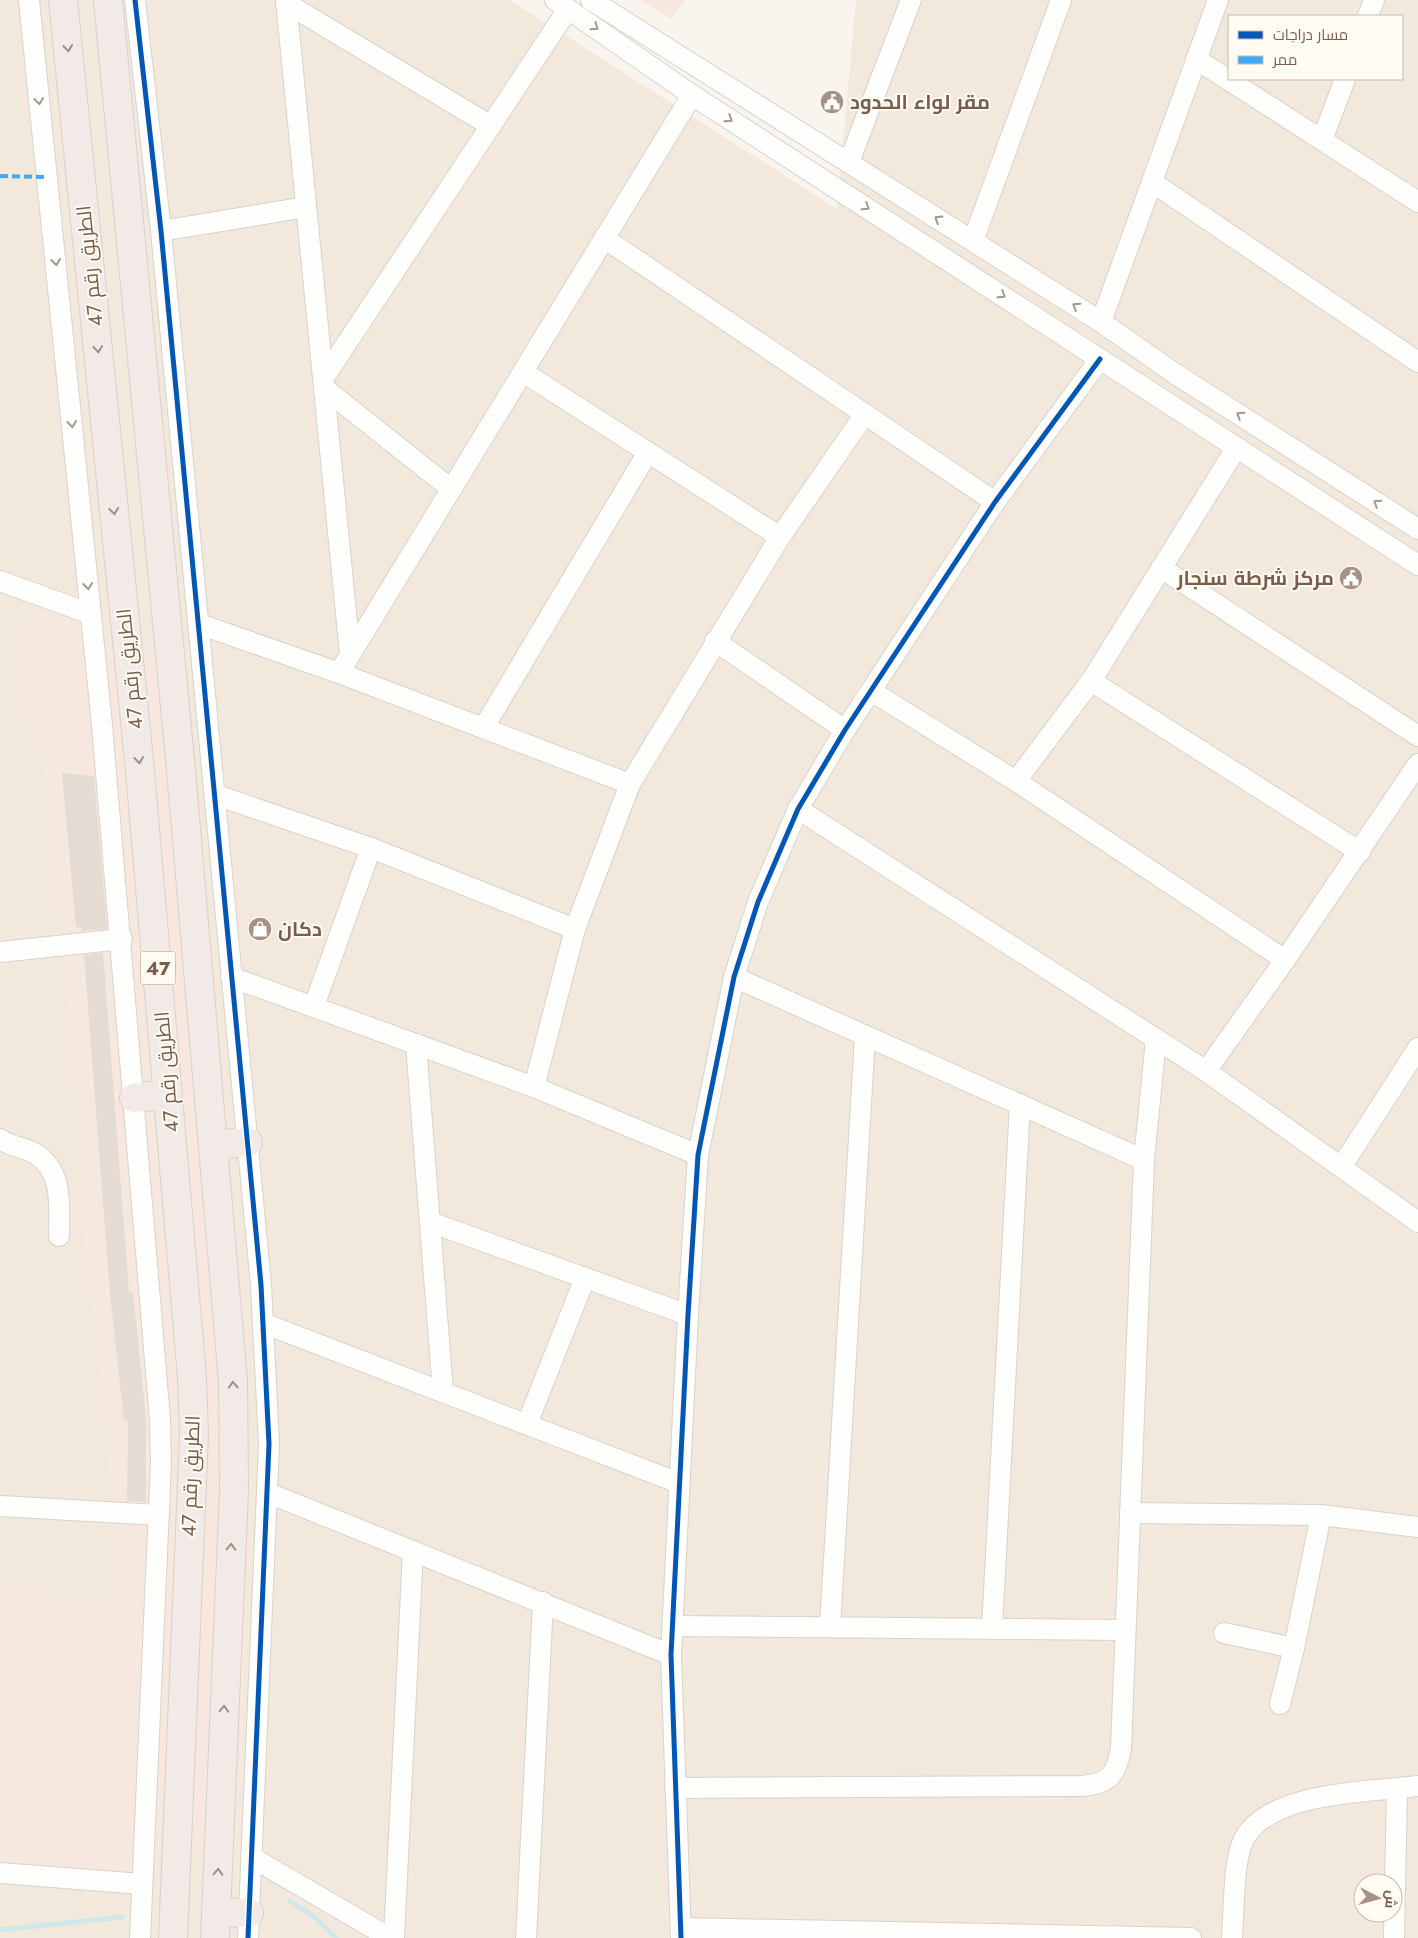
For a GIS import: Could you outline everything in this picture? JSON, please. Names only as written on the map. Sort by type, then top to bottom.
[{"type":"highway","name":"الطريق رقم 47","points":[[63,0],[140,771],[192,1377],[194,1434],[173,1938]]},
{"type":"highway","name":"الطريق رقم 47","points":[[108,0],[180,760],[233,1382],[235,1436],[216,1925]]},
{"type":"highway","points":[[86,222],[128,218]]},
{"type":"highway","points":[[134,1098],[168,1094]]},
{"type":"highway","points":[[213,1145],[248,1142]]},
{"type":"highway","points":[[183,1680],[226,1682]]},
{"type":"highway","points":[[216,1925],[248,1925]]},
{"type":"street","points":[[29,0],[122,939],[160,1420],[158,1515],[140,1938]]},
{"type":"street","points":[[135,0],[161,231],[216,795],[263,1323],[269,1444],[268,1493],[248,1925]]},
{"type":"street","points":[[590,0],[973,240],[1418,529]]},
{"type":"street","points":[[849,162],[912,0]]},
{"type":"street","points":[[973,240],[1062,0]]},
{"type":"street","points":[[1101,322],[1218,0]]},
{"type":"street","points":[[1368,15],[1374,0]]},
{"type":"street","points":[[286,1],[491,126]]},
{"type":"street","points":[[286,1],[350,654]]},
{"type":"street","points":[[324,384],[491,126],[561,4],[692,95],[1418,565]]},
{"type":"street","points":[[1196,59],[1228,80]]},
{"type":"street","points":[[1229,80],[1418,202]]},
{"type":"street","points":[[1322,140],[1345,80]]},
{"type":"street","points":[[339,673],[692,95]]},
{"type":"street","points":[[1152,182],[1418,362]]},
{"type":"street","points":[[161,231],[306,207]]},
{"type":"street","points":[[604,238],[995,502]]},
{"type":"street","points":[[1100,359],[995,502],[845,730],[798,809],[758,902],[734,977],[698,1155],[688,1315],[671,1654],[681,1933],[1191,1938]]},
{"type":"street","points":[[523,372],[780,537]]},
{"type":"street","points":[[324,384],[451,489]]},
{"type":"street","points":[[534,1087],[575,929],[630,784],[780,537],[865,414]]},
{"type":"street","points":[[1016,781],[1091,680],[1237,447]]},
{"type":"street","points":[[484,727],[648,452]]},
{"type":"street","points":[[1162,568],[1418,736]]},
{"type":"street","points":[[0,581],[91,614]]},
{"type":"street","points":[[199,624],[339,673],[630,784]]},
{"type":"street","points":[[716,641],[845,730]]},
{"type":"street","points":[[1091,680],[1360,852]]},
{"type":"street","points":[[871,691],[1016,781],[1285,960]]},
{"type":"street","points":[[1206,1071],[1360,852],[1418,764]]},
{"type":"street","points":[[216,795],[371,848],[575,929]]},
{"type":"street","points":[[798,809],[1206,1071],[1342,1166],[1418,1222]]},
{"type":"street","points":[[314,1006],[371,848]]},
{"type":"street","points":[[0,952],[122,939]]},
{"type":"street","points":[[231,977],[534,1087],[698,1155]]},
{"type":"street","points":[[734,977],[1144,1160]]},
{"type":"street","points":[[830,1628],[865,1036]]},
{"type":"street","points":[[675,1788],[1098,1785],[1112,1776],[1118,1763],[1121,1749],[1144,1160],[1156,1039]]},
{"type":"street","points":[[416,1044],[443,1392]]},
{"type":"street","points":[[1342,1166],[1415,1058]]},
{"type":"street","points":[[992,1628],[1020,1104]]},
{"type":"street","points":[[0,1139],[35,1154],[49,1165],[57,1180],[59,1236]]},
{"type":"street","points":[[430,1222],[688,1315]]},
{"type":"street","points":[[527,1424],[585,1278]]},
{"type":"street","points":[[263,1323],[679,1483]]},
{"type":"street","points":[[268,1493],[671,1654]]},
{"type":"street","points":[[0,1506],[158,1515]]},
{"type":"street","points":[[1130,1513],[1321,1514],[1418,1527]]},
{"type":"street","points":[[1280,1704],[1294,1648],[1321,1514]]},
{"type":"street","points":[[394,1938],[413,1550]]},
{"type":"street","points":[[526,1938],[543,1602]]},
{"type":"street","points":[[673,1626],[1125,1630]]},
{"type":"street","points":[[1224,1633],[1294,1648]]},
{"type":"street","points":[[1232,1938],[1238,1856],[1244,1839],[1252,1829],[1276,1812],[1305,1800],[1334,1794],[1418,1786]]},
{"type":"street","points":[[1394,1938],[1397,1789]]},
{"type":"street","points":[[251,1857],[390,1938]]},
{"type":"street","points":[[0,1874],[142,1884]]},
{"type":"shaded area","points":[[0,0],[510,0],[837,209],[856,0],[1418,0],[1418,1938],[0,1938]]},
{"type":"shaded area","points":[[640,0],[685,0],[671,19]]},
{"type":"shaded area","points":[[29,601],[174,663],[239,1295],[249,1466],[241,1827],[124,1882],[0,1871],[2,1595],[116,1602],[108,1423],[87,1256],[73,1040],[41,722],[25,719]]},
{"type":"building","points":[[62,773],[94,776],[107,929],[82,931],[82,928],[76,927]]},
{"type":"building","points":[[103,953],[129,1292],[133,1291],[146,1419],[146,1502],[127,1501],[128,1421],[124,1421],[110,1294],[84,955]]},
{"type":"waterway","points":[[290,1901],[312,1915],[336,1938]]},
{"type":"waterway","points":[[0,1930],[122,1917]]},
{"type":"marked path","points":[[0,176],[47,177]]},
{"type":"cycle path","points":[[135,0],[161,231],[261,1285],[269,1444],[248,1938]]},
{"type":"cycle path","points":[[681,1938],[671,1655],[688,1315],[698,1155],[734,977],[758,902],[798,809],[845,730],[995,502],[1100,359]]},
{"type":"place","name":"مقر لواء الحدود","points":[[832,102]]},
{"type":"place","name":"مركز شرطة سنجار","points":[[1351,578]]},
{"type":"place","name":"دكان","points":[[260,929]]}]
